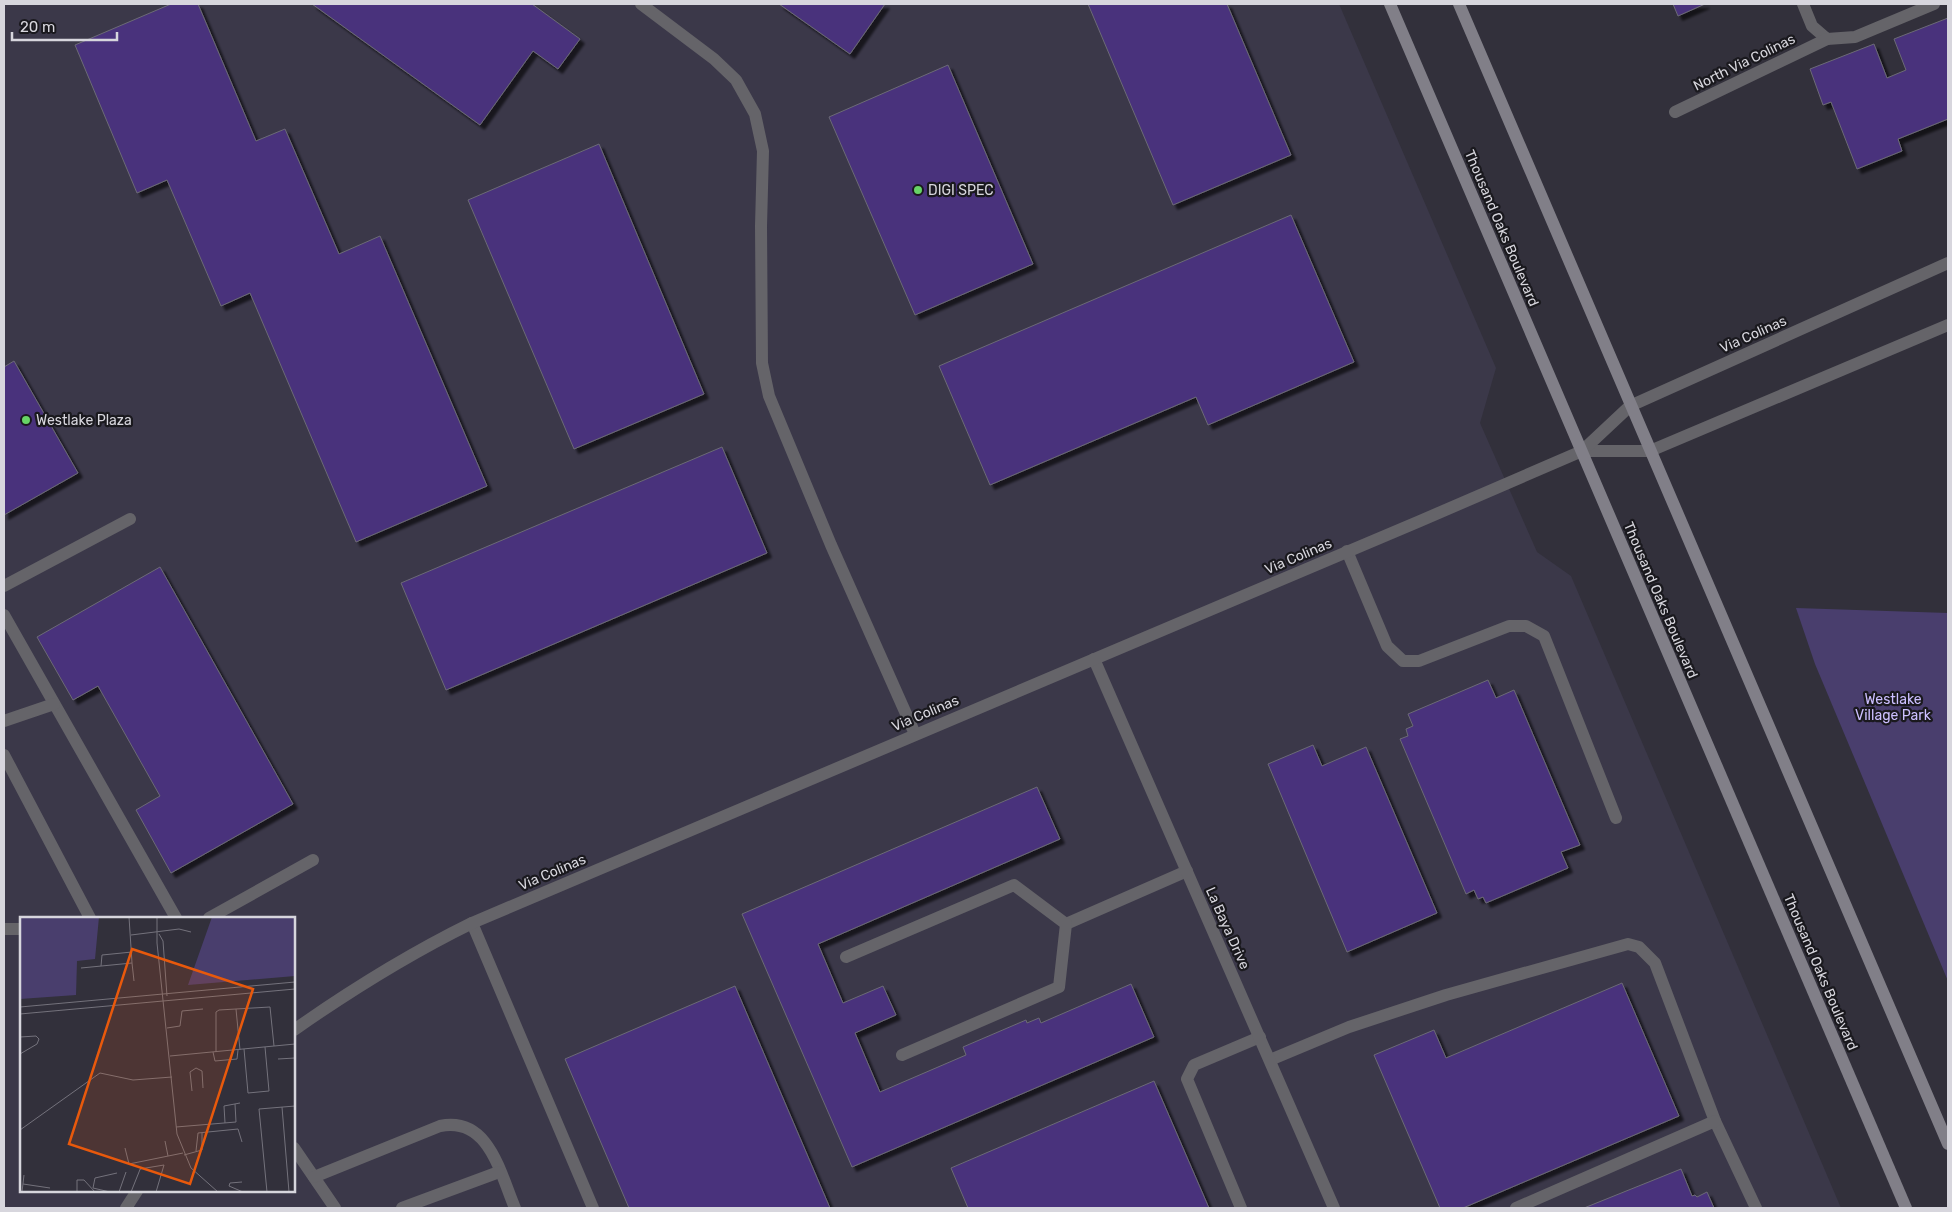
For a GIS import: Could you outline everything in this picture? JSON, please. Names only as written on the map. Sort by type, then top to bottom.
[{"type":"main road","name":"Thousand Oaks Boulevard","points":[[1390,4],[1906,1208]]},
{"type":"main road","points":[[1460,4],[1630,406],[1948,1144]]},
{"type":"street","points":[[641,4],[714,58],[736,80],[755,114],[763,151],[761,226],[762,363],[769,396],[831,545],[916,734]]},
{"type":"street","points":[[1803,4],[1812,26],[1827,39]]},
{"type":"street","name":"North Via Colinas","points":[[1675,112],[1827,39],[1855,37],[1926,5]]},
{"type":"street","name":"Via Colinas","points":[[295,1029],[344,995],[415,951],[472,923],[1582,451],[1630,406],[1948,263]]},
{"type":"street","name":"Via Colinas","points":[[1582,451],[1650,451],[1948,325]]},
{"type":"street","points":[[4,586],[130,519]]},
{"type":"street","points":[[1347,551],[1387,646],[1403,661],[1420,661],[1509,626],[1526,626],[1544,636],[1616,818]]},
{"type":"street","points":[[4,615],[175,917]]},
{"type":"street","name":"La Baya Drive","points":[[1094,659],[1334,1208]]},
{"type":"street","points":[[4,722],[54,704]]},
{"type":"street","points":[[4,754],[89,917]]},
{"type":"street","points":[[211,917],[313,860]]},
{"type":"street","points":[[1066,924],[1187,871]]},
{"type":"street","points":[[846,957],[1014,884],[1066,924]]},
{"type":"street","points":[[472,923],[593,1208]]},
{"type":"street","points":[[902,1055],[1059,987],[1066,924]]},
{"type":"street","points":[[4,929],[20,929]]},
{"type":"street","points":[[1270,1060],[1349,1027],[1393,1012],[1628,944],[1639,947],[1656,963],[1715,1121],[1756,1208]]},
{"type":"street","points":[[1240,1208],[1187,1079],[1194,1065],[1260,1037]]},
{"type":"street","points":[[1516,1208],[1715,1121]]},
{"type":"street","points":[[314,1177],[440,1126],[453,1123],[470,1127],[485,1139],[515,1208]]},
{"type":"street","points":[[295,1149],[334,1208]]},
{"type":"street","points":[[402,1208],[499,1172]]},
{"type":"street","points":[[126,1208],[137,1192]]},
{"type":"shaded area","points":[[4,4],[1339,4],[1496,368],[1480,423],[1537,552],[1571,576],[1841,1208],[4,1208]]},
{"type":"green space","name":"Westlake Village Park","points":[[1796,608],[1948,613],[1948,981],[1815,664]]},
{"type":"building","points":[[171,4],[198,4],[256,141],[285,129],[339,254],[380,236],[487,486],[356,542],[250,293],[221,306],[167,180],[137,193],[75,45]]},
{"type":"building","points":[[312,4],[532,4],[580,39],[558,69],[533,51],[480,125]]},
{"type":"building","points":[[779,4],[885,4],[850,54]]},
{"type":"building","points":[[1088,4],[1227,4],[1291,155],[1173,205]]},
{"type":"building","points":[[1673,4],[1705,4],[1678,16]]},
{"type":"building","points":[[1948,18],[1948,119],[1898,139],[1902,151],[1857,169],[1831,102],[1823,105],[1810,69],[1874,44],[1887,78],[1906,70],[1894,39]]},
{"type":"building","points":[[948,65],[1033,264],[915,315],[829,117]]},
{"type":"building","points":[[599,144],[704,394],[574,449],[468,200]]},
{"type":"building","points":[[1291,215],[1354,362],[1208,425],[1196,397],[990,485],[939,366]]},
{"type":"building","name":"Westlake Plaza","points":[[14,361],[78,473],[4,515],[4,367]]},
{"type":"building","points":[[722,447],[767,553],[446,690],[401,583]]},
{"type":"building","points":[[160,567],[293,804],[171,873],[136,810],[160,796],[98,686],[73,700],[37,637]]},
{"type":"building","points":[[1488,680],[1496,698],[1514,690],[1580,845],[1561,852],[1568,868],[1486,903],[1483,897],[1478,899],[1474,890],[1466,894],[1400,739],[1408,736],[1406,729],[1413,726],[1408,714]]},
{"type":"building","points":[[1313,745],[1322,766],[1366,747],[1437,913],[1347,952],[1268,764]]},
{"type":"building","points":[[1037,787],[1060,839],[818,944],[843,1003],[883,986],[896,1015],[855,1033],[880,1092],[966,1055],[963,1047],[1026,1020],[1027,1023],[1039,1018],[1041,1023],[1131,984],[1154,1037],[852,1167],[742,914]]},
{"type":"building","points":[[1622,983],[1679,1116],[1463,1208],[1440,1208],[1374,1055],[1434,1030],[1446,1058]]},
{"type":"building","points":[[735,986],[830,1208],[629,1208],[565,1059]]},
{"type":"building","points":[[1154,1081],[1209,1208],[968,1208],[951,1168]]},
{"type":"building","points":[[1681,1169],[1692,1196],[1695,1195],[1697,1197],[1707,1192],[1714,1208],[1584,1208]]},
{"type":"place","name":"DIGI SPEC","points":[[918,190]]},
{"type":"place","name":"Westlake Plaza","points":[[26,420]]}]
